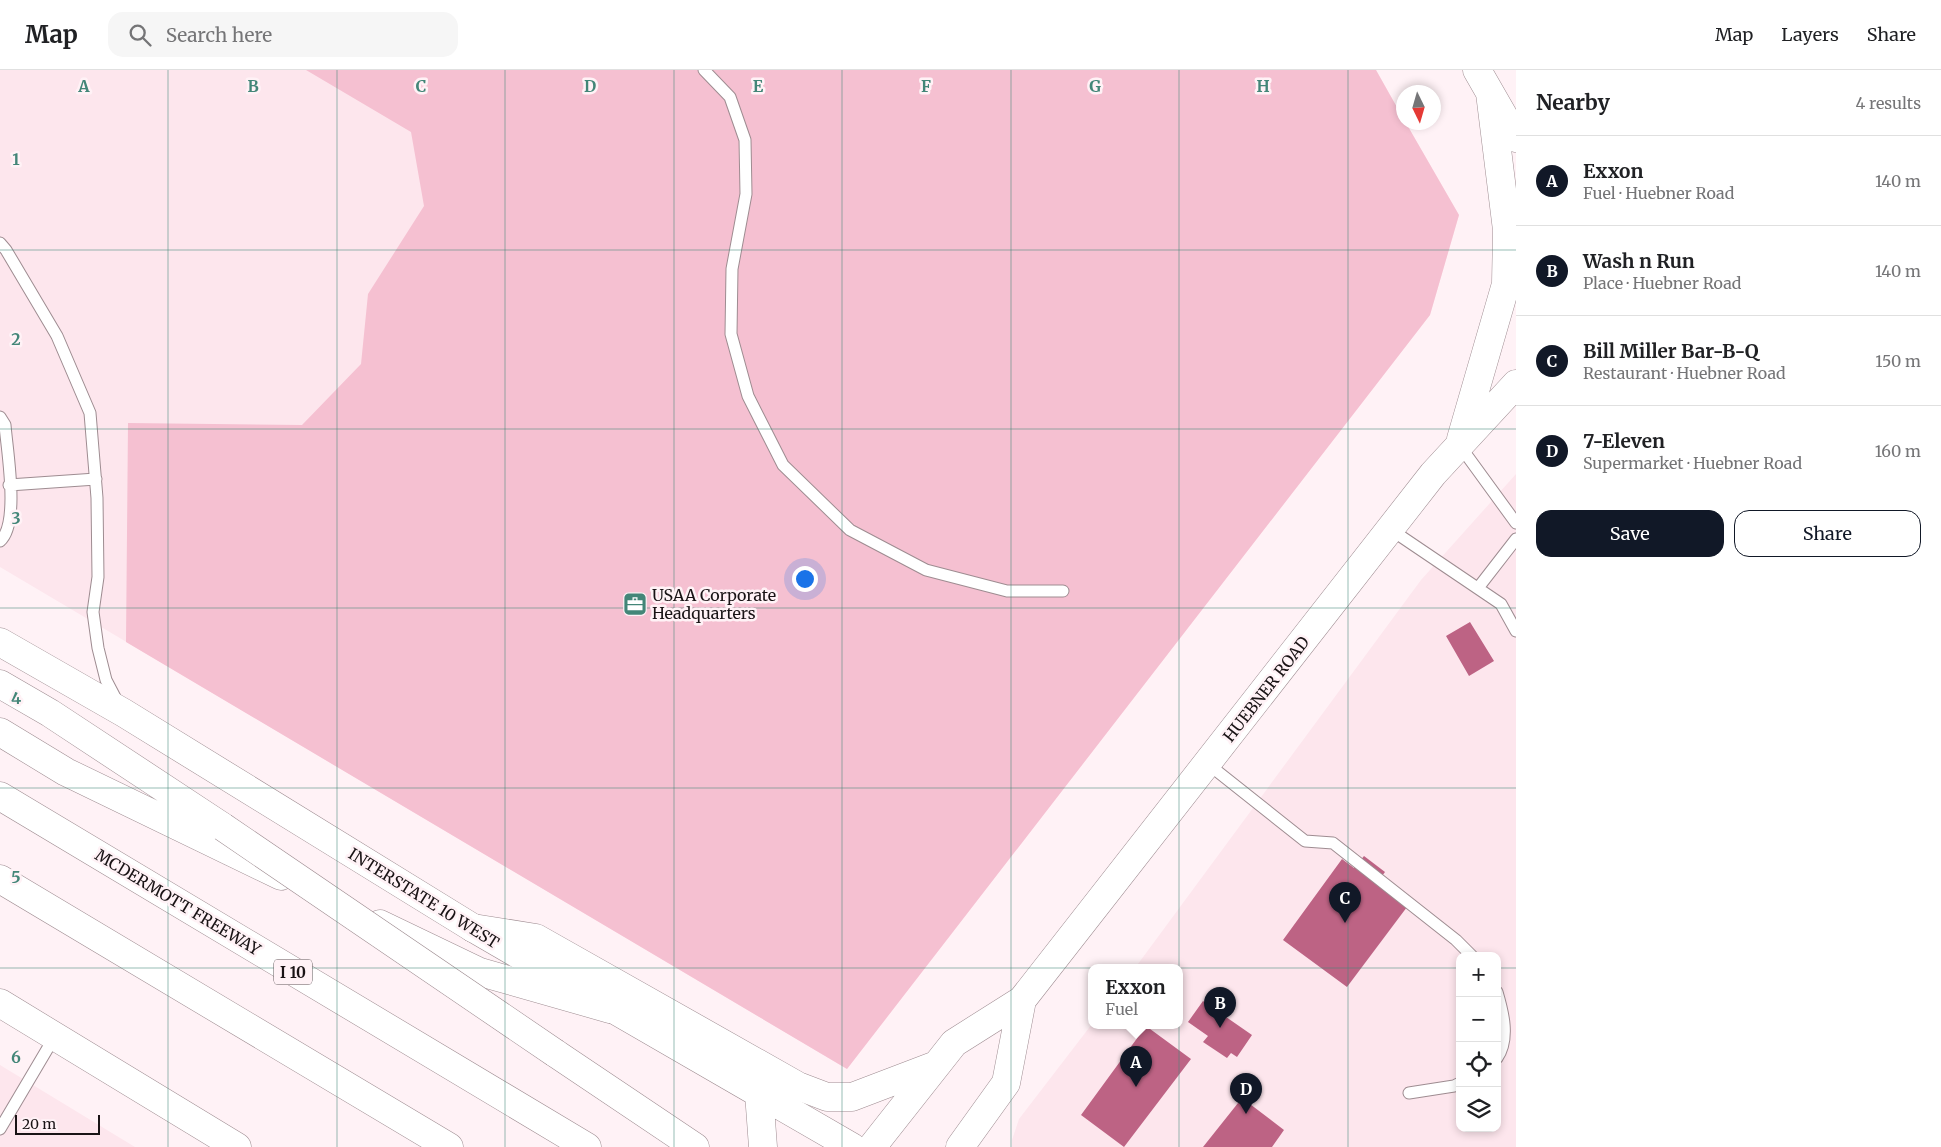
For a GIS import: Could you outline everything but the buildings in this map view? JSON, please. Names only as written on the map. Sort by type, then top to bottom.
[{"type":"main road","points":[[1484,81],[1516,106]]},
{"type":"main road","points":[[1484,81],[1516,138]]},
{"type":"main road","points":[[1459,445],[1506,284],[1507,230],[1484,81]]},
{"type":"main road","name":"HUEBNER ROAD","points":[[872,1147],[954,1043],[1022,1000],[1390,529],[1459,445],[1516,384]]},
{"type":"main road","name":"INTERSTATE 10 WEST","points":[[0,642],[124,713],[473,928],[610,1009],[852,1147]]},
{"type":"main road","points":[[0,684],[50,713],[223,827],[694,1147]]},
{"type":"main road","points":[[0,732],[66,772],[480,972],[610,1009]]},
{"type":"main road","name":"MCDERMOTT FREEWAY","points":[[0,796],[587,1147]]},
{"type":"main road","points":[[0,880],[449,1147]]},
{"type":"main road","points":[[473,928],[536,938],[798,1086],[827,1097],[852,1096],[937,1064]]},
{"type":"main road","name":"HUEBNER ROAD","points":[[960,1147],[1006,1083],[1022,1000]]},
{"type":"main road","points":[[0,1003],[237,1147]]},
{"type":"main road","points":[[759,1093],[762,1147]]},
{"type":"main road","points":[[981,1119],[984,1147]]},
{"type":"lane","points":[[704,70],[730,97],[746,140],[746,194],[732,269],[732,334],[748,396],[783,465],[850,530],[926,570],[1007,591],[1063,592]]},
{"type":"lane","points":[[0,243],[58,336],[90,413],[96,479],[98,577],[93,612],[98,648],[106,680],[124,713]]},
{"type":"lane","points":[[0,418],[5,425],[11,512],[4,538],[0,541]]},
{"type":"lane","points":[[1459,445],[1516,523]]},
{"type":"lane","points":[[9,485],[96,479]]},
{"type":"lane","points":[[1390,529],[1501,604],[1516,631]]},
{"type":"lane","points":[[1478,588],[1516,539]]},
{"type":"lane","points":[[1208,764],[1305,841],[1333,843],[1452,936],[1468,952]]},
{"type":"lane","points":[[1499,997],[1504,1013],[1504,1039],[1501,1047]]},
{"type":"lane","points":[[0,1129],[55,1036]]},
{"type":"lane","points":[[1409,1093],[1456,1085]]},
{"type":"shaded area","name":"USAA Corporate Headquarters","points":[[0,70],[1376,70],[1396,106],[1396,130],[1410,130],[1459,215],[1430,315],[847,1069],[0,567]]},
{"type":"shaded area","name":"USAA Corporate Headquarters","points":[[306,70],[1376,70],[1396,106],[1396,130],[1410,130],[1459,215],[1430,315],[847,1069],[126,642],[128,423],[302,425],[361,364],[368,294],[424,206],[411,132]]},
{"type":"shaded area","points":[[1516,474],[1516,1147],[1012,1147],[1012,1140],[1019,1119],[1088,1029],[1183,1029],[1183,964],[1138,964],[1421,580]]},
{"type":"shaded area","points":[[0,1065],[135,1147],[0,1147]]},
{"type":"place","name":"USAA Corporate Headquarters","points":[[635,604]]},
{"type":"place","name":"Bill Miller Bar-B-Q","points":[[1345,923]]},
{"type":"place","name":"Wash n Run","points":[[1220,1028]]},
{"type":"place","name":"Exxon","points":[[1136,1087]]},
{"type":"place","name":"7-Eleven","points":[[1246,1114]]}]
